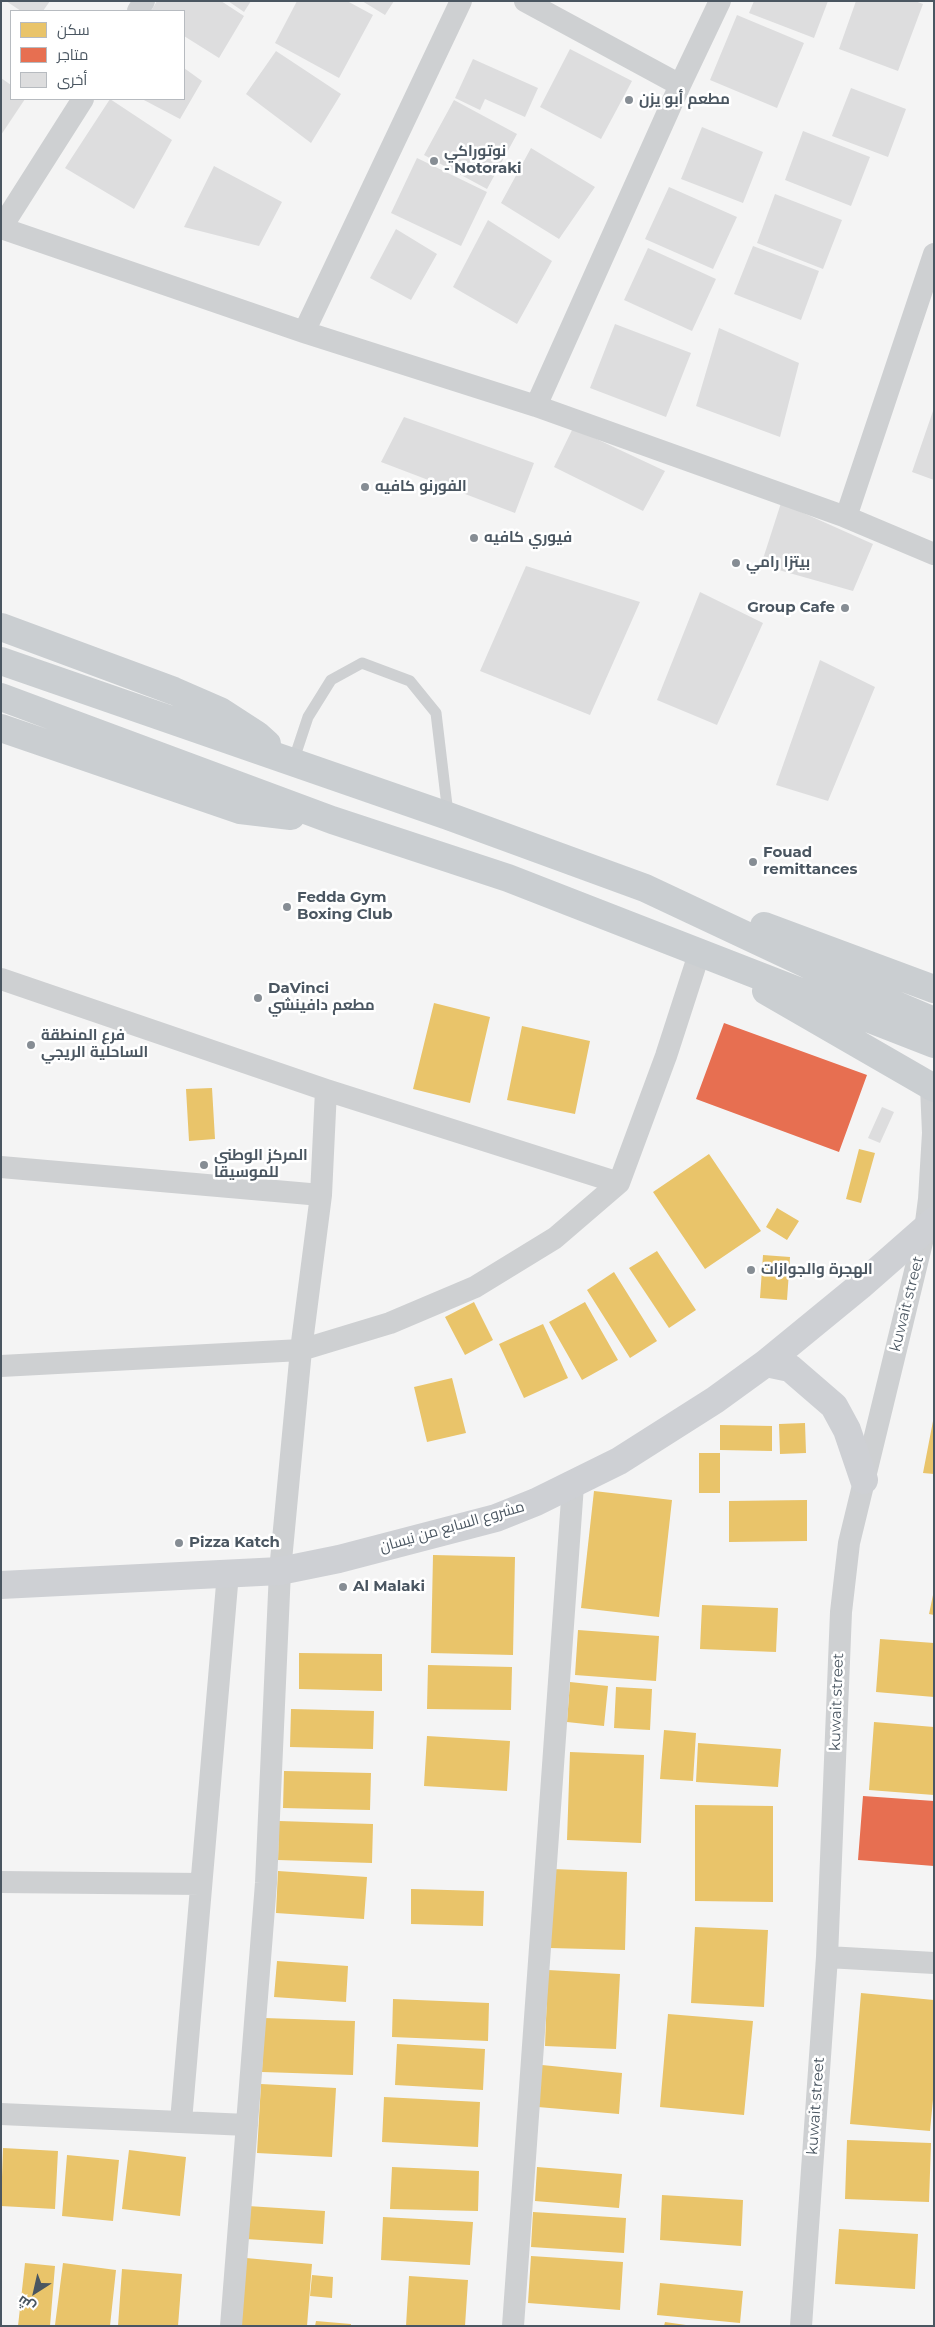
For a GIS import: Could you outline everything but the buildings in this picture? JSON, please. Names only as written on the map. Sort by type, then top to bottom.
[{"type":"main road","points":[[1,628],[174,690],[220,711],[256,735],[288,760]]},
{"type":"main road","points":[[1,661],[448,816],[645,888],[877,997],[934,1021]]},
{"type":"main road","points":[[1,697],[332,820],[508,878],[700,951],[934,1044]]},
{"type":"main road","points":[[1,728],[240,810],[332,820]]},
{"type":"main road","points":[[645,888],[713,904],[766,926],[934,989]]},
{"type":"main road","points":[[700,951],[824,1026],[933,1087]]},
{"type":"main road","name":"مشروع السابع من نيسان","points":[[1,1586],[280,1571],[339,1560],[496,1518],[573,1485],[618,1461],[669,1430],[766,1363],[929,1225]]},
{"type":"main road","points":[[766,1363],[790,1368],[834,1406],[848,1430],[864,1480]]},
{"type":"street","points":[[304,332],[461,1]]},
{"type":"street","points":[[525,1],[680,84]]},
{"type":"street","points":[[536,406],[680,84],[720,1]]},
{"type":"street","points":[[81,100],[1,228],[304,332],[536,406],[846,518],[934,554]]},
{"type":"street","points":[[846,518],[934,254]]},
{"type":"street","points":[[1,1366],[301,1350],[390,1323],[474,1287],[555,1238],[619,1183],[666,1056],[700,951]]},
{"type":"street","points":[[1,979],[326,1090],[619,1183]]},
{"type":"street","name":"kuwait street","points":[[801,2326],[827,1957],[841,1612],[849,1543],[929,1225],[933,1087]]},
{"type":"street","points":[[230,2326],[266,1883],[280,1571],[301,1350],[320,1195],[326,1090]]},
{"type":"street","points":[[1,1167],[320,1195]]},
{"type":"street","points":[[513,2326],[573,1485]]},
{"type":"street","points":[[181,2121],[228,1573]]},
{"type":"street","points":[[1,1882],[201,1884]]},
{"type":"street","points":[[827,1957],[934,1963]]},
{"type":"street","points":[[1,2114],[181,2121],[247,2126]]},
{"type":"lane","points":[[288,760],[308,717],[331,680],[362,663],[410,681],[436,714],[448,816]]},
{"type":"place","name":"مطعم أبو يزن","points":[[629,100]]},
{"type":"place","name":"نوتوراكي - Notoraki","points":[[434,161]]},
{"type":"place","name":"الفورنو كافيه","points":[[365,487]]},
{"type":"place","name":"فيوري كافيه","points":[[474,538]]},
{"type":"place","name":"بيتزا رامي","points":[[736,563]]},
{"type":"place","name":"Group Cafe","points":[[845,608]]},
{"type":"place","name":"Fouad remittances","points":[[753,862]]},
{"type":"place","name":"Fedda Gym Boxing Club","points":[[287,907]]},
{"type":"place","name":"DaVinci مطعم دافينشي","points":[[258,998]]},
{"type":"place","name":"فرع المنطقة الساحلية الريجي","points":[[31,1045]]},
{"type":"place","name":"المركز الوطني للموسيقا","points":[[204,1165]]},
{"type":"place","name":"الهجرة والجوازات","points":[[751,1270]]},
{"type":"place","name":"Pizza Katch","points":[[179,1543]]},
{"type":"place","name":"Al Malaki","points":[[343,1587]]}]
